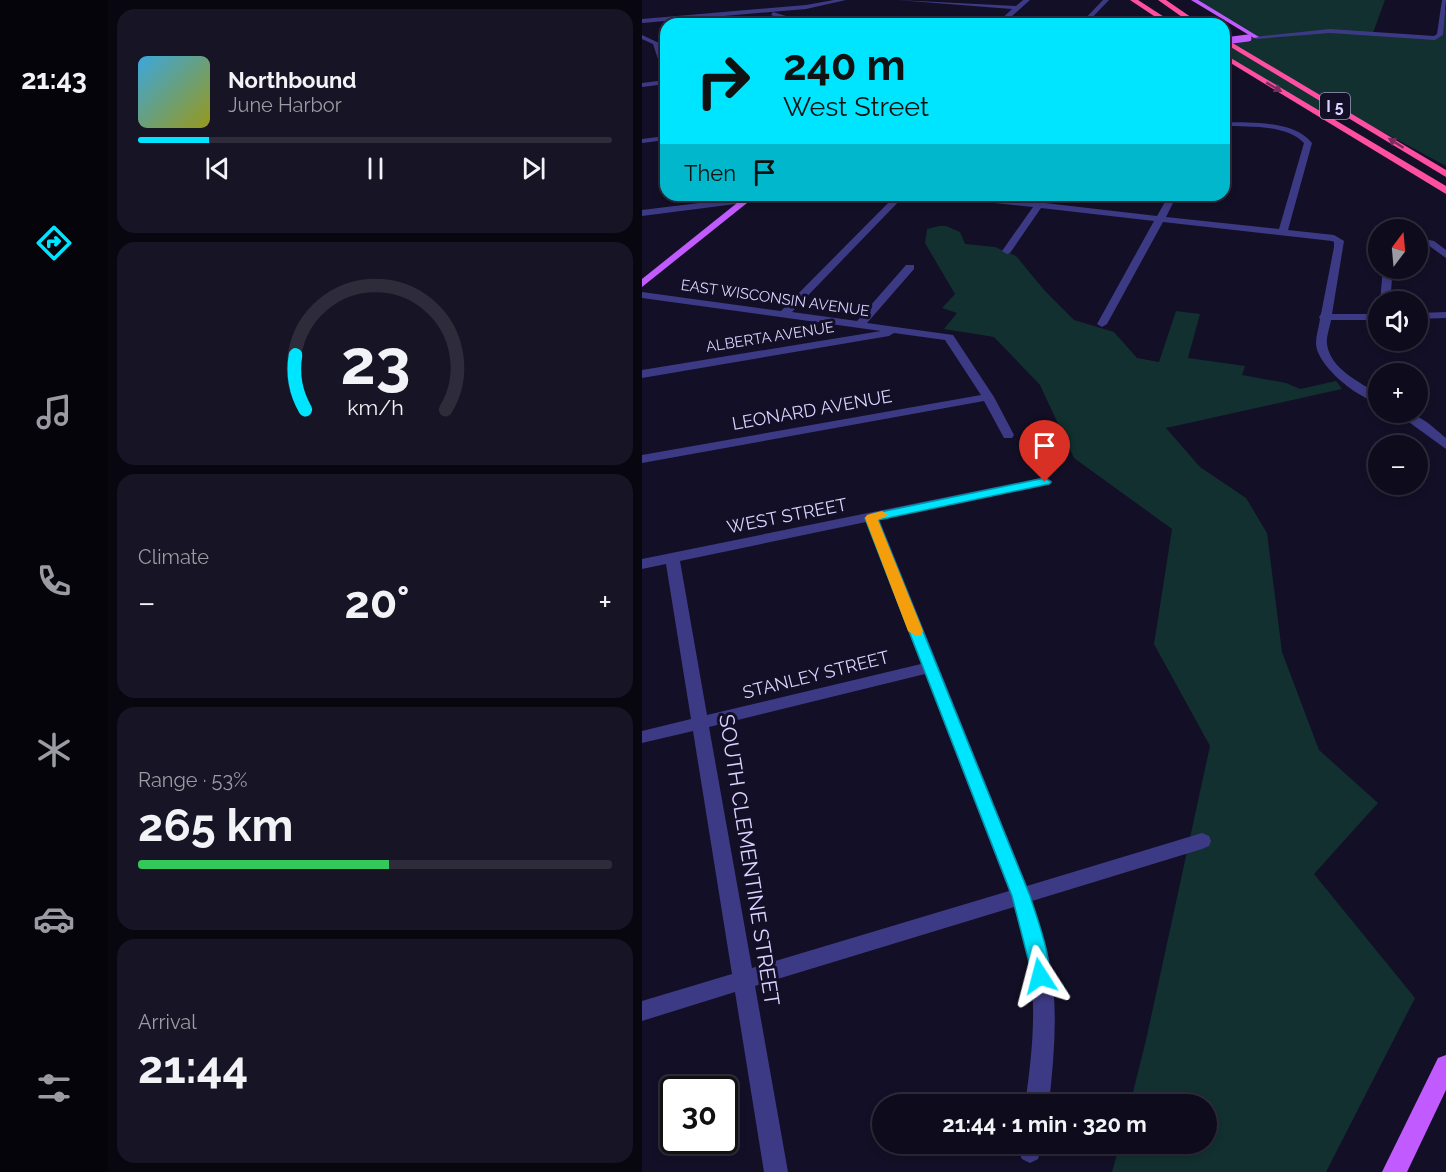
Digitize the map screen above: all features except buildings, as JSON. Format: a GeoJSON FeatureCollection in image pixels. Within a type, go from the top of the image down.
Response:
{"type":"FeatureCollection","features":[{"type":"Feature","properties":{"kind":"highway"},"geometry":{"type":"LineString","coordinates":[[1133,0],[1162,18]]}},
{"type":"Feature","properties":{"kind":"highway"},"geometry":{"type":"LineString","coordinates":[[1161,0],[1189,18]]}},
{"type":"Feature","properties":{"kind":"highway"},"geometry":{"type":"LineString","coordinates":[[1175,0],[1185,7],[1193,18]]}},
{"type":"Feature","properties":{"kind":"highway","name":"I 5"},"geometry":{"type":"LineString","coordinates":[[1230,44],[1446,174]]}},
{"type":"Feature","properties":{"kind":"highway","name":"I 5"},"geometry":{"type":"LineString","coordinates":[[1230,60],[1446,193]]}},
{"type":"Feature","properties":{"kind":"main road"},"geometry":{"type":"LineString","coordinates":[[1194,0],[1223,18]]}},
{"type":"Feature","properties":{"kind":"main road"},"geometry":{"type":"LineString","coordinates":[[1230,22],[1256,37]]}},
{"type":"Feature","properties":{"kind":"main road"},"geometry":{"type":"LineString","coordinates":[[1230,40],[1256,37]]}},
{"type":"Feature","properties":{"kind":"main road"},"geometry":{"type":"LineString","coordinates":[[642,284],[745,201]]}},
{"type":"Feature","properties":{"kind":"main road"},"geometry":{"type":"LineString","coordinates":[[1394,1172],[1446,1066]]}},
{"type":"Feature","properties":{"kind":"street"},"geometry":{"type":"LineString","coordinates":[[676,18],[806,7],[843,0]]}},
{"type":"Feature","properties":{"kind":"street"},"geometry":{"type":"LineString","coordinates":[[900,0],[1017,8]]}},
{"type":"Feature","properties":{"kind":"street"},"geometry":{"type":"LineString","coordinates":[[1006,18],[1027,0]]}},
{"type":"Feature","properties":{"kind":"street"},"geometry":{"type":"LineString","coordinates":[[1089,18],[1106,0]]}},
{"type":"Feature","properties":{"kind":"street"},"geometry":{"type":"LineString","coordinates":[[1256,37],[1339,31],[1435,38],[1440,35],[1444,0]]}},
{"type":"Feature","properties":{"kind":"street"},"geometry":{"type":"LineString","coordinates":[[769,10],[775,16],[785,18]]}},
{"type":"Feature","properties":{"kind":"street"},"geometry":{"type":"LineString","coordinates":[[642,21],[660,19]]}},
{"type":"Feature","properties":{"kind":"street"},"geometry":{"type":"LineString","coordinates":[[644,38],[656,43],[660,55]]}},
{"type":"Feature","properties":{"kind":"street"},"geometry":{"type":"LineString","coordinates":[[642,85],[660,83]]}},
{"type":"Feature","properties":{"kind":"street"},"geometry":{"type":"LineString","coordinates":[[1230,124],[1276,128],[1301,135],[1308,143],[1283,231]]}},
{"type":"Feature","properties":{"kind":"street"},"geometry":{"type":"LineString","coordinates":[[642,141],[660,139]]}},
{"type":"Feature","properties":{"kind":"street"},"geometry":{"type":"LineString","coordinates":[[642,213],[704,201]]}},
{"type":"Feature","properties":{"kind":"street"},"geometry":{"type":"LineString","coordinates":[[709,201],[717,224]]}},
{"type":"Feature","properties":{"kind":"street"},"geometry":{"type":"LineString","coordinates":[[783,315],[895,201]]}},
{"type":"Feature","properties":{"kind":"street"},"geometry":{"type":"LineString","coordinates":[[1002,201],[1323,235],[1339,241],[1321,344],[1327,359],[1339,374],[1368,393]]}},
{"type":"Feature","properties":{"kind":"street"},"geometry":{"type":"LineString","coordinates":[[1006,251],[1042,201]]}},
{"type":"Feature","properties":{"kind":"street"},"geometry":{"type":"LineString","coordinates":[[1102,324],[1170,201]]}},
{"type":"Feature","properties":{"kind":"street"},"geometry":{"type":"LineString","coordinates":[[1428,243],[1446,255]]}},
{"type":"Feature","properties":{"kind":"street"},"geometry":{"type":"LineString","coordinates":[[859,325],[910,267]]}},
{"type":"Feature","properties":{"kind":"street","name":"EAST WISCONSIN AVENUE"},"geometry":{"type":"LineString","coordinates":[[642,295],[949,337],[988,397],[1008,435]]}},
{"type":"Feature","properties":{"kind":"street"},"geometry":{"type":"LineString","coordinates":[[1428,316],[1446,315]]}},
{"type":"Feature","properties":{"kind":"street"},"geometry":{"type":"LineString","coordinates":[[1324,317],[1368,317]]}},
{"type":"Feature","properties":{"kind":"street","name":"ALBERTA AVENUE"},"geometry":{"type":"LineString","coordinates":[[642,374],[904,331]]}},
{"type":"Feature","properties":{"kind":"street","name":"LEONARD AVENUE"},"geometry":{"type":"LineString","coordinates":[[642,459],[988,397]]}},
{"type":"Feature","properties":{"kind":"street"},"geometry":{"type":"LineString","coordinates":[[1420,423],[1446,445],[1440,450],[1446,455]]}},
{"type":"Feature","properties":{"kind":"street","name":"WEST STREET"},"geometry":{"type":"LineString","coordinates":[[642,564],[1045,482]]}},
{"type":"Feature","properties":{"kind":"street"},"geometry":{"type":"LineString","coordinates":[[871,518],[1021,896],[1039,962],[1043,1032],[1038,1094]]}},
{"type":"Feature","properties":{"kind":"street","name":"SOUTH CLEMENTINE STREET"},"geometry":{"type":"LineString","coordinates":[[672,557],[702,723],[776,1172]]}},
{"type":"Feature","properties":{"kind":"street","name":"STANLEY STREET"},"geometry":{"type":"LineString","coordinates":[[642,737],[930,667]]}},
{"type":"Feature","properties":{"kind":"street"},"geometry":{"type":"LineString","coordinates":[[642,1011],[1202,841]]}},
{"type":"Feature","properties":{"kind":"green space"},"geometry":{"type":"Polygon","coordinates":[[[1195,0],[1385,0],[1373,33],[1438,37],[1444,10],[1446,10],[1446,166],[1340,109],[1318,116],[1230,61],[1230,40],[1251,38],[1253,34],[1230,21],[1230,18],[1226,18],[1195,0]]]}},
{"type":"Feature","properties":{"kind":"green space"},"geometry":{"type":"Polygon","coordinates":[[[946,226],[960,232],[965,244],[995,247],[1016,256],[1045,291],[1074,320],[1114,332],[1137,358],[1159,362],[1176,311],[1200,314],[1188,358],[1245,366],[1242,375],[1286,383],[1300,389],[1336,381],[1342,389],[1166,428],[1200,467],[1246,498],[1267,533],[1282,652],[1319,750],[1378,803],[1314,874],[1415,998],[1326,1172],[1112,1172],[1117,1154],[1217,1154],[1217,1094],[1132,1094],[1210,746],[1154,644],[1172,529],[1074,458],[1040,385],[994,337],[944,329],[957,313],[942,308],[955,294],[925,243],[927,229],[946,226]]]}},
{"type":"Feature","properties":{"kind":"slow traffic"},"geometry":{"type":"LineString","coordinates":[[882,515],[871,518],[916,631]]}},
{"type":"Feature","properties":{"kind":"route"},"geometry":{"type":"LineString","coordinates":[[1040,976],[1039,962],[1021,896],[871,518],[1045,482]]}}]}
